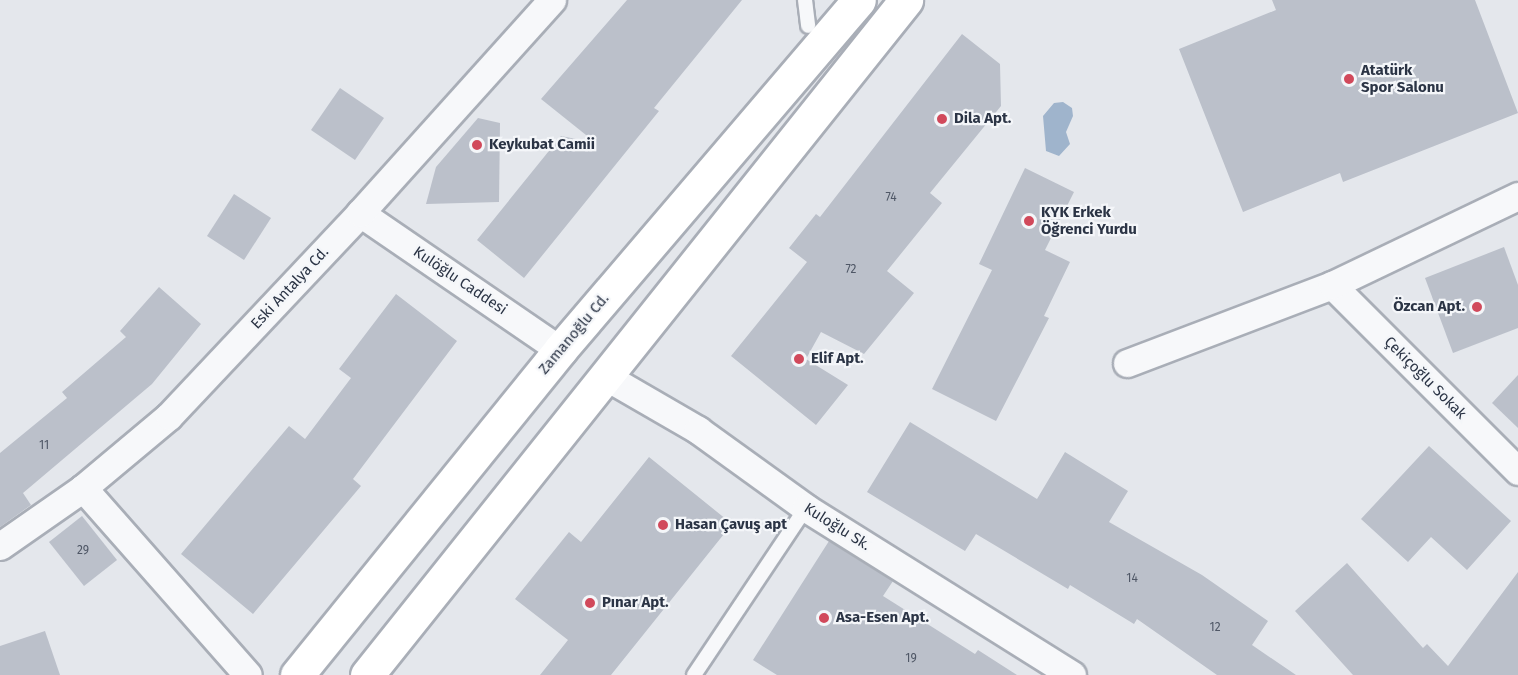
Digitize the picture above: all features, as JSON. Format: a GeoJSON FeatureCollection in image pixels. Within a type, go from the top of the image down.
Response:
{"type":"FeatureCollection","features":[{"type":"Feature","properties":{"kind":"highway"},"geometry":{"type":"LineString","coordinates":[[759,116],[806,13],[828,0]]}},
{"type":"Feature","properties":{"kind":"highway","name":"Zamanoğlu Cd."},"geometry":{"type":"LineString","coordinates":[[297,675],[560,350],[859,0]]}},
{"type":"Feature","properties":{"kind":"highway"},"geometry":{"type":"LineString","coordinates":[[367,675],[906,0]]}},
{"type":"Feature","properties":{"kind":"highway"},"geometry":{"type":"LineString","coordinates":[[827,98],[926,0]]}},
{"type":"Feature","properties":{"kind":"street","name":"Eski Antalya Cd."},"geometry":{"type":"LineString","coordinates":[[0,546],[83,488],[169,416],[360,213],[552,0]]}},
{"type":"Feature","properties":{"kind":"street"},"geometry":{"type":"LineString","coordinates":[[1127,363],[1332,285],[1518,196]]}},
{"type":"Feature","properties":{"kind":"street","name":"Kulöğlu Caddesi"},"geometry":{"type":"LineString","coordinates":[[360,213],[560,350]]}},
{"type":"Feature","properties":{"kind":"street","name":"Çekiçoğlu Sokak"},"geometry":{"type":"LineString","coordinates":[[1332,285],[1518,471]]}},
{"type":"Feature","properties":{"kind":"street","name":"Kuloğlu Sk."},"geometry":{"type":"LineString","coordinates":[[605,376],[698,430],[806,508],[1072,675]]}},
{"type":"Feature","properties":{"kind":"street"},"geometry":{"type":"LineString","coordinates":[[83,488],[248,675]]}},
{"type":"Feature","properties":{"kind":"lane"},"geometry":{"type":"LineString","coordinates":[[694,675],[806,508]]}},
{"type":"Feature","properties":{"kind":"water"},"geometry":{"type":"Polygon","coordinates":[[[1063,102],[1072,108],[1073,116],[1066,132],[1070,144],[1059,156],[1046,151],[1043,116],[1054,103],[1063,102]]]}},
{"type":"Feature","properties":{"kind":"building"},"geometry":{"type":"Polygon","coordinates":[[[627,0],[742,0],[654,108],[659,111],[524,278],[477,240],[561,136],[596,143],[541,99],[627,0]]]}},
{"type":"Feature","properties":{"kind":"building","name":"Atatürk Spor Salonu"},"geometry":{"type":"Polygon","coordinates":[[[1272,0],[1475,0],[1518,113],[1343,182],[1340,173],[1243,212],[1179,49],[1276,10],[1272,0]]]}},
{"type":"Feature","properties":{"kind":"building"},"geometry":{"type":"Polygon","coordinates":[[[962,34],[1000,64],[1001,106],[930,193],[942,203],[887,271],[914,293],[864,354],[821,332],[806,359],[848,385],[816,425],[731,356],[807,262],[789,248],[816,214],[820,217],[962,34]]]}},
{"type":"Feature","properties":{"kind":"building"},"geometry":{"type":"Polygon","coordinates":[[[340,88],[384,118],[355,160],[311,130],[340,88]]]}},
{"type":"Feature","properties":{"kind":"building","name":"Keykubat Camii"},"geometry":{"type":"Polygon","coordinates":[[[478,118],[500,123],[499,202],[426,204],[436,167],[478,118]]]}},
{"type":"Feature","properties":{"kind":"building"},"geometry":{"type":"Polygon","coordinates":[[[1025,168],[1074,192],[1045,250],[1070,262],[1044,316],[1049,318],[996,421],[932,389],[992,270],[979,264],[1025,168]]]}},
{"type":"Feature","properties":{"kind":"building"},"geometry":{"type":"Polygon","coordinates":[[[234,194],[271,218],[244,260],[207,236],[234,194]]]}},
{"type":"Feature","properties":{"kind":"building","name":"Özcan Apt."},"geometry":{"type":"Polygon","coordinates":[[[1504,247],[1518,285],[1518,328],[1453,353],[1425,278],[1504,247]]]}},
{"type":"Feature","properties":{"kind":"building"},"geometry":{"type":"Polygon","coordinates":[[[159,287],[201,324],[152,384],[23,493],[31,505],[0,527],[0,453],[67,398],[62,392],[126,337],[120,331],[159,287]]]}},
{"type":"Feature","properties":{"kind":"building"},"geometry":{"type":"Polygon","coordinates":[[[396,294],[457,341],[353,479],[361,486],[253,614],[181,554],[289,426],[305,439],[351,378],[339,369],[396,294]]]}},
{"type":"Feature","properties":{"kind":"building"},"geometry":{"type":"Polygon","coordinates":[[[1518,375],[1518,428],[1492,403],[1518,375]]]}},
{"type":"Feature","properties":{"kind":"building"},"geometry":{"type":"Polygon","coordinates":[[[910,422],[1037,499],[1065,452],[1128,491],[1109,522],[1202,575],[1268,621],[1252,645],[1296,675],[1217,675],[1137,619],[1134,624],[1070,585],[1068,589],[976,534],[965,551],[867,492],[910,422]]]}},
{"type":"Feature","properties":{"kind":"building"},"geometry":{"type":"Polygon","coordinates":[[[1429,446],[1511,521],[1467,570],[1431,537],[1408,562],[1361,519],[1429,446]]]}},
{"type":"Feature","properties":{"kind":"building"},"geometry":{"type":"Polygon","coordinates":[[[649,457],[732,524],[611,675],[540,675],[568,640],[515,599],[569,532],[581,542],[649,457]]]}},
{"type":"Feature","properties":{"kind":"building"},"geometry":{"type":"Polygon","coordinates":[[[82,516],[117,560],[84,586],[49,542],[82,516]]]}},
{"type":"Feature","properties":{"kind":"building"},"geometry":{"type":"Polygon","coordinates":[[[829,541],[893,581],[883,596],[975,654],[978,650],[1017,675],[777,675],[753,660],[829,541]]]}},
{"type":"Feature","properties":{"kind":"building"},"geometry":{"type":"Polygon","coordinates":[[[1347,563],[1423,648],[1427,644],[1448,666],[1518,572],[1518,675],[1353,675],[1295,611],[1347,563]]]}},
{"type":"Feature","properties":{"kind":"building"},"geometry":{"type":"Polygon","coordinates":[[[45,631],[60,675],[0,675],[0,646],[45,631]]]}},
{"type":"Feature","properties":{"kind":"place","name":"Atatürk Spor Salonu"},"geometry":{"type":"Point","coordinates":[1349,79]}},
{"type":"Feature","properties":{"kind":"place","name":"Dila Apt."},"geometry":{"type":"Point","coordinates":[942,119]}},
{"type":"Feature","properties":{"kind":"place","name":"Keykubat Camii"},"geometry":{"type":"Point","coordinates":[477,145]}},
{"type":"Feature","properties":{"kind":"place","name":"KYK Erkek Öğrenci Yurdu"},"geometry":{"type":"Point","coordinates":[1029,221]}},
{"type":"Feature","properties":{"kind":"place","name":"Özcan Apt."},"geometry":{"type":"Point","coordinates":[1477,307]}},
{"type":"Feature","properties":{"kind":"place","name":"Elif Apt."},"geometry":{"type":"Point","coordinates":[799,359]}},
{"type":"Feature","properties":{"kind":"place","name":"Hasan Çavuş apt"},"geometry":{"type":"Point","coordinates":[663,525]}},
{"type":"Feature","properties":{"kind":"place","name":"Pınar Apt."},"geometry":{"type":"Point","coordinates":[590,603]}},
{"type":"Feature","properties":{"kind":"place","name":"Asa-Esen Apt."},"geometry":{"type":"Point","coordinates":[824,618]}}]}
